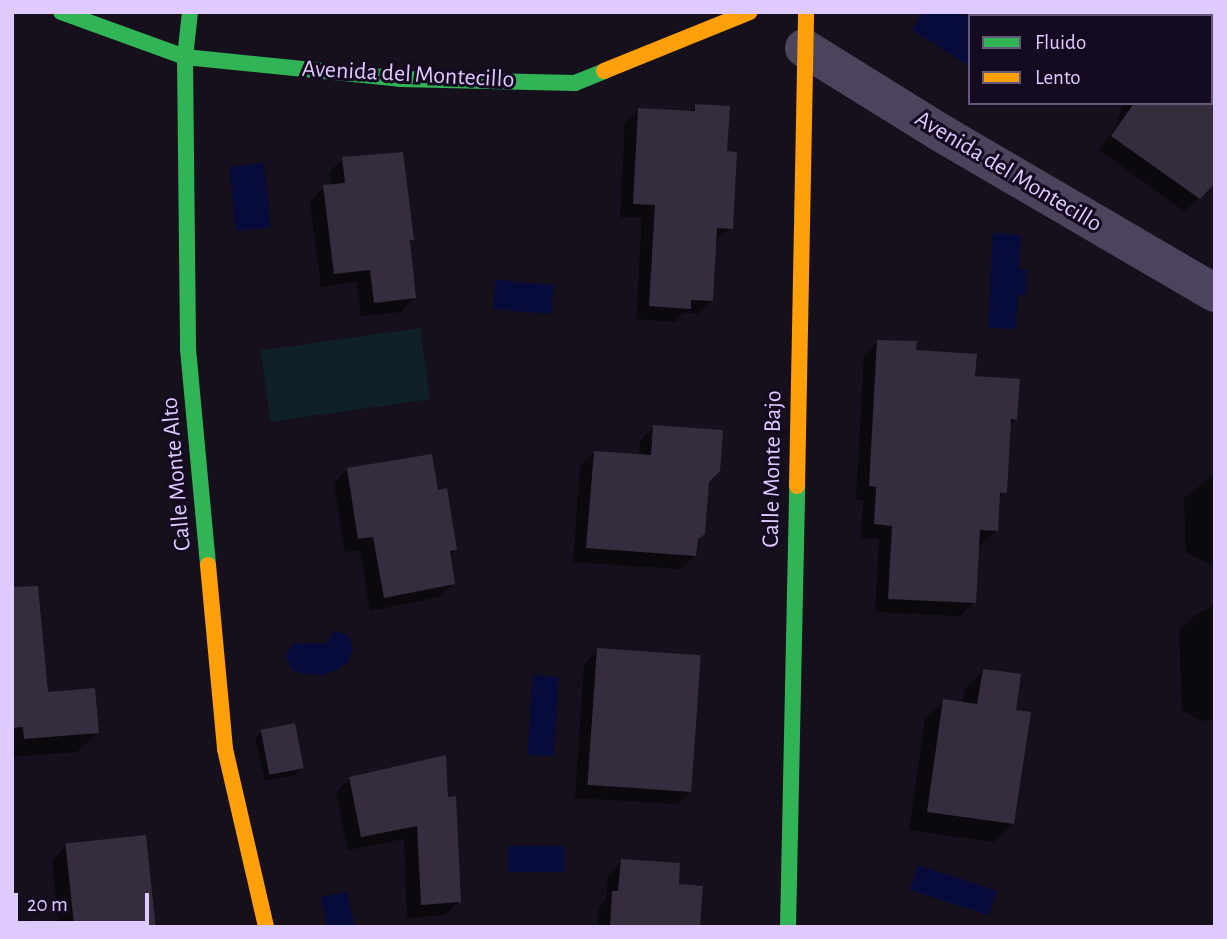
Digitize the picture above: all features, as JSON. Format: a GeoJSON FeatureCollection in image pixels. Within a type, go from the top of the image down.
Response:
{"type":"FeatureCollection","features":[{"type":"Feature","properties":{"kind":"street","name":"Avenida del Montecillo"},"geometry":{"type":"LineString","coordinates":[[61,12],[185,57],[400,79],[575,83],[750,12]]}},
{"type":"Feature","properties":{"kind":"street","name":"Calle Monte Alto"},"geometry":{"type":"LineString","coordinates":[[190,12],[185,57],[188,349],[225,749],[266,927]]}},
{"type":"Feature","properties":{"kind":"street","name":"Avenida del Montecillo"},"geometry":{"type":"LineString","coordinates":[[805,30],[941,133],[1215,293]]}},
{"type":"Feature","properties":{"kind":"street","name":"Calle Monte Bajo"},"geometry":{"type":"LineString","coordinates":[[788,927],[805,30]]}},
{"type":"Feature","properties":{"kind":"shaded area"},"geometry":{"type":"Polygon","coordinates":[[[923,12],[958,12],[968,18],[968,65],[912,30],[923,12]]]}},
{"type":"Feature","properties":{"kind":"shaded area"},"geometry":{"type":"Polygon","coordinates":[[[264,163],[271,228],[236,231],[229,167],[264,163]]]}},
{"type":"Feature","properties":{"kind":"shaded area"},"geometry":{"type":"Polygon","coordinates":[[[993,233],[1021,235],[1019,269],[1027,270],[1026,295],[1018,295],[1016,329],[988,328],[993,233]]]}},
{"type":"Feature","properties":{"kind":"shaded area"},"geometry":{"type":"Polygon","coordinates":[[[496,280],[554,285],[551,314],[493,309],[496,280]]]}},
{"type":"Feature","properties":{"kind":"shaded area"},"geometry":{"type":"Polygon","coordinates":[[[420,328],[430,399],[271,422],[261,350],[420,328]]]}},
{"type":"Feature","properties":{"kind":"shaded area"},"geometry":{"type":"Polygon","coordinates":[[[334,631],[346,634],[351,641],[353,649],[349,661],[337,670],[323,675],[292,670],[286,656],[292,644],[327,643],[334,631]]]}},
{"type":"Feature","properties":{"kind":"shaded area"},"geometry":{"type":"Polygon","coordinates":[[[533,675],[559,677],[553,757],[527,755],[533,675]]]}},
{"type":"Feature","properties":{"kind":"shaded area"},"geometry":{"type":"Polygon","coordinates":[[[508,846],[564,846],[564,872],[508,872],[508,846]]]}},
{"type":"Feature","properties":{"kind":"shaded area"},"geometry":{"type":"Polygon","coordinates":[[[918,865],[997,891],[989,915],[910,890],[918,865]]]}},
{"type":"Feature","properties":{"kind":"shaded area"},"geometry":{"type":"Polygon","coordinates":[[[347,892],[355,927],[327,927],[321,897],[347,892]]]}},
{"type":"Feature","properties":{"kind":"building"},"geometry":{"type":"Polygon","coordinates":[[[1215,103],[1215,183],[1200,199],[1111,136],[1133,105],[1215,103]]]}},
{"type":"Feature","properties":{"kind":"building"},"geometry":{"type":"Polygon","coordinates":[[[695,104],[730,106],[727,151],[737,152],[733,229],[717,228],[713,301],[691,300],[691,309],[649,306],[655,205],[633,204],[638,108],[695,111],[695,104]]]}},
{"type":"Feature","properties":{"kind":"building"},"geometry":{"type":"Polygon","coordinates":[[[403,152],[414,240],[410,240],[416,298],[374,303],[370,270],[334,274],[323,185],[345,183],[342,157],[403,152]]]}},
{"type":"Feature","properties":{"kind":"building"},"geometry":{"type":"Polygon","coordinates":[[[877,340],[917,341],[916,350],[977,354],[975,376],[1020,379],[1017,420],[1011,419],[1007,493],[1000,493],[998,531],[980,530],[976,603],[888,599],[892,526],[874,524],[876,487],[869,486],[877,340]]]}},
{"type":"Feature","properties":{"kind":"building"},"geometry":{"type":"Polygon","coordinates":[[[653,425],[723,430],[720,471],[709,482],[705,534],[698,539],[696,556],[586,548],[594,451],[651,455],[653,425]]]}},
{"type":"Feature","properties":{"kind":"building"},"geometry":{"type":"Polygon","coordinates":[[[432,454],[438,490],[447,488],[457,550],[450,551],[455,584],[384,598],[373,537],[358,539],[347,468],[432,454]]]}},
{"type":"Feature","properties":{"kind":"building"},"geometry":{"type":"Polygon","coordinates":[[[38,586],[48,692],[95,688],[99,733],[24,739],[23,727],[12,728],[12,587],[38,586]]]}},
{"type":"Feature","properties":{"kind":"building"},"geometry":{"type":"Polygon","coordinates":[[[597,648],[701,655],[691,792],[587,785],[597,648]]]}},
{"type":"Feature","properties":{"kind":"building"},"geometry":{"type":"Polygon","coordinates":[[[983,669],[1021,674],[1016,710],[1031,712],[1014,824],[927,812],[943,699],[977,704],[983,669]]]}},
{"type":"Feature","properties":{"kind":"building"},"geometry":{"type":"Polygon","coordinates":[[[295,723],[304,768],[269,775],[261,730],[295,723]]]}},
{"type":"Feature","properties":{"kind":"building"},"geometry":{"type":"Polygon","coordinates":[[[446,755],[448,797],[456,796],[461,902],[421,905],[417,826],[361,837],[349,777],[446,755]]]}},
{"type":"Feature","properties":{"kind":"building"},"geometry":{"type":"Polygon","coordinates":[[[146,835],[156,927],[74,927],[65,843],[146,835]]]}},
{"type":"Feature","properties":{"kind":"building"},"geometry":{"type":"Polygon","coordinates":[[[621,859],[680,863],[679,884],[703,886],[700,927],[610,927],[612,891],[618,891],[621,859]]]}},
{"type":"Feature","properties":{"kind":"traffic: fast"},"geometry":{"type":"LineString","coordinates":[[61,12],[185,57],[400,79],[575,83],[604,71]]}},
{"type":"Feature","properties":{"kind":"traffic: fast"},"geometry":{"type":"LineString","coordinates":[[190,12],[185,57],[188,349],[208,565]]}},
{"type":"Feature","properties":{"kind":"traffic: fast"},"geometry":{"type":"LineString","coordinates":[[788,927],[797,486]]}},
{"type":"Feature","properties":{"kind":"traffic: slow"},"geometry":{"type":"LineString","coordinates":[[604,71],[750,12]]}},
{"type":"Feature","properties":{"kind":"traffic: slow"},"geometry":{"type":"LineString","coordinates":[[797,486],[806,12]]}},
{"type":"Feature","properties":{"kind":"traffic: slow"},"geometry":{"type":"LineString","coordinates":[[208,565],[225,749],[266,927]]}}]}
